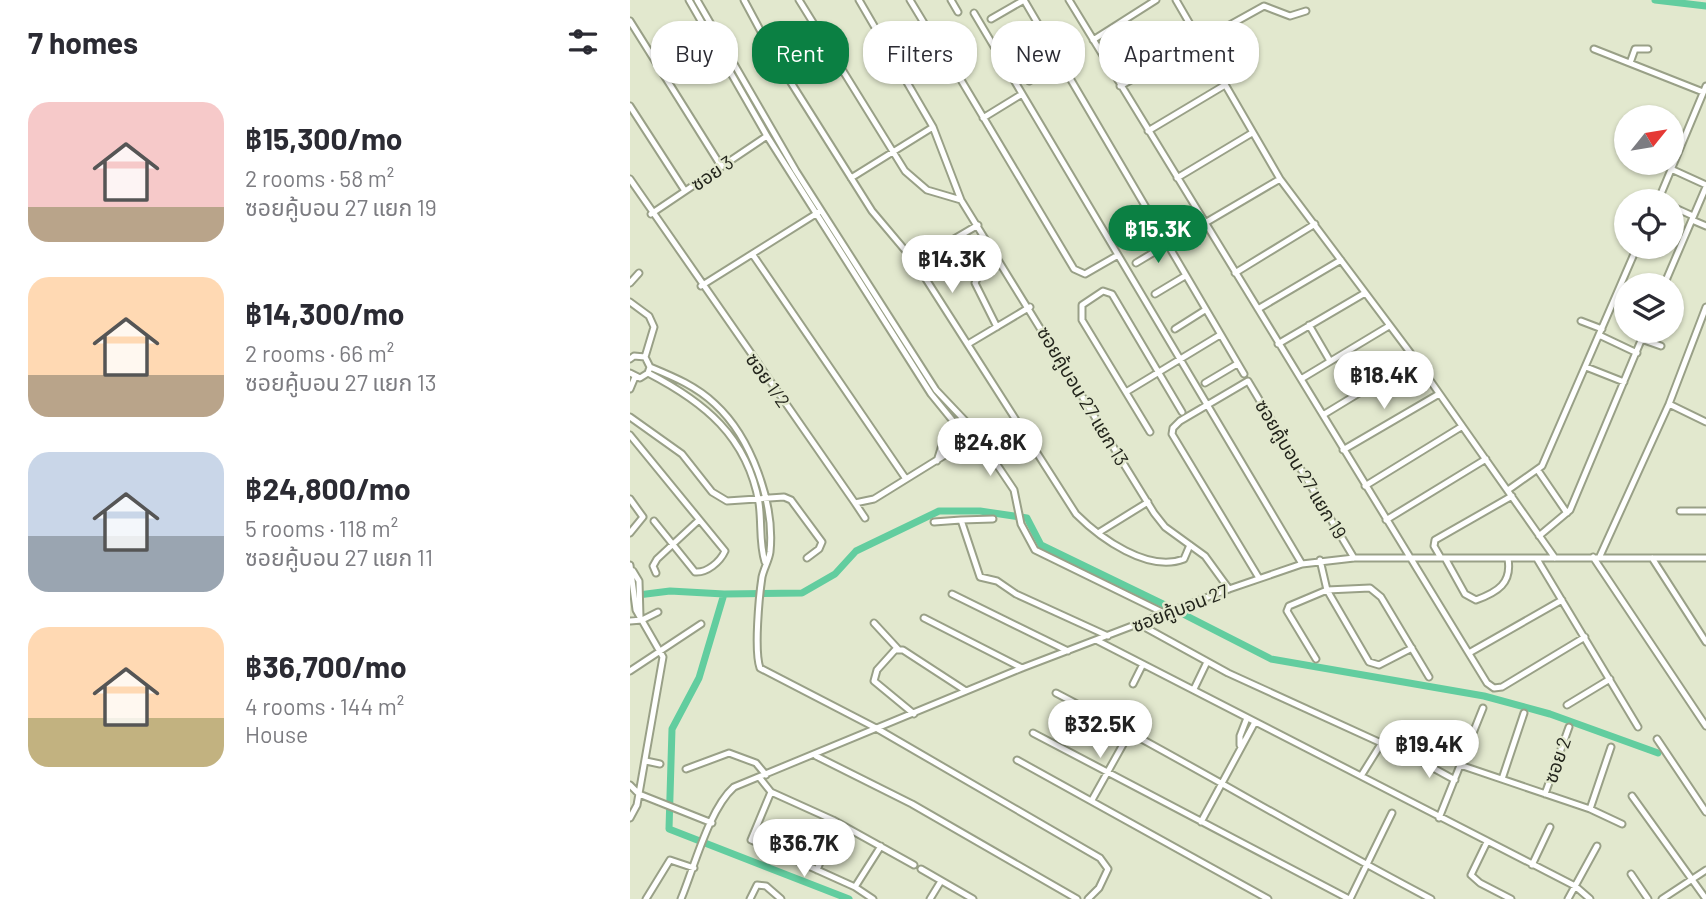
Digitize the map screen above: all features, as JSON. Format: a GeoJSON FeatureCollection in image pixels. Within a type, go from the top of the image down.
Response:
{"type":"FeatureCollection","features":[{"type":"Feature","properties":{"kind":"street"},"geometry":{"type":"LineString","coordinates":[[689,0],[767,136],[936,390],[969,426],[1014,490],[1021,524],[1028,540],[1042,555],[1166,614]]}},
{"type":"Feature","properties":{"kind":"street"},"geometry":{"type":"LineString","coordinates":[[697,0],[819,212],[937,403],[957,426],[978,440]]}},
{"type":"Feature","properties":{"kind":"street"},"geometry":{"type":"LineString","coordinates":[[744,0],[755,23],[851,178],[883,226],[915,262],[1066,500],[1098,533],[1134,553],[1163,563],[1184,559],[1190,545]]}},
{"type":"Feature","properties":{"kind":"street"},"geometry":{"type":"LineString","coordinates":[[799,0],[905,171],[927,190],[961,200]]}},
{"type":"Feature","properties":{"kind":"street","name":"ซอยคู้บอน 27 แยก 13"},"geometry":{"type":"LineString","coordinates":[[859,0],[933,127],[961,200],[1030,307],[1148,502],[1165,527],[1213,564],[1229,589]]}},
{"type":"Feature","properties":{"kind":"street"},"geometry":{"type":"LineString","coordinates":[[910,0],[923,21]]}},
{"type":"Feature","properties":{"kind":"street"},"geometry":{"type":"LineString","coordinates":[[951,0],[958,12]]}},
{"type":"Feature","properties":{"kind":"street"},"geometry":{"type":"LineString","coordinates":[[991,19],[1024,0],[1036,21]]}},
{"type":"Feature","properties":{"kind":"street"},"geometry":{"type":"LineString","coordinates":[[1069,0],[1487,683],[1494,688],[1502,687],[1584,637]]}},
{"type":"Feature","properties":{"kind":"street"},"geometry":{"type":"LineString","coordinates":[[1093,40],[1156,0]]}},
{"type":"Feature","properties":{"kind":"street"},"geometry":{"type":"LineString","coordinates":[[1176,0],[1188,21]]}},
{"type":"Feature","properties":{"kind":"street"},"geometry":{"type":"LineString","coordinates":[[1235,21],[1264,6],[1290,16],[1306,12]]}},
{"type":"Feature","properties":{"kind":"street"},"geometry":{"type":"LineString","coordinates":[[974,13],[1302,564]]}},
{"type":"Feature","properties":{"kind":"street"},"geometry":{"type":"LineString","coordinates":[[630,21],[722,166]]}},
{"type":"Feature","properties":{"kind":"street"},"geometry":{"type":"LineString","coordinates":[[1594,48],[1705,89],[1684,138]]}},
{"type":"Feature","properties":{"kind":"street"},"geometry":{"type":"LineString","coordinates":[[1630,63],[1635,49],[1648,48]]}},
{"type":"Feature","properties":{"kind":"street"},"geometry":{"type":"LineString","coordinates":[[963,84],[1074,269],[1085,274],[1118,255]]}},
{"type":"Feature","properties":{"kind":"street"},"geometry":{"type":"LineString","coordinates":[[1072,84],[1244,374]]}},
{"type":"Feature","properties":{"kind":"street"},"geometry":{"type":"LineString","coordinates":[[1148,131],[1225,85],[1280,179],[1415,359],[1555,558]]}},
{"type":"Feature","properties":{"kind":"street"},"geometry":{"type":"LineString","coordinates":[[983,118],[1022,94]]}},
{"type":"Feature","properties":{"kind":"street"},"geometry":{"type":"LineString","coordinates":[[630,106],[685,191]]}},
{"type":"Feature","properties":{"kind":"street"},"geometry":{"type":"LineString","coordinates":[[851,178],[933,127]]}},
{"type":"Feature","properties":{"kind":"street","name":"ซอย 3"},"geometry":{"type":"LineString","coordinates":[[652,214],[773,132]]}},
{"type":"Feature","properties":{"kind":"street"},"geometry":{"type":"LineString","coordinates":[[1177,178],[1252,133]]}},
{"type":"Feature","properties":{"kind":"street"},"geometry":{"type":"LineString","coordinates":[[1669,273],[1706,186],[1683,175]]}},
{"type":"Feature","properties":{"kind":"street","name":"ซอย 1/2"},"geometry":{"type":"LineString","coordinates":[[630,179],[701,286],[864,518]]}},
{"type":"Feature","properties":{"kind":"street"},"geometry":{"type":"LineString","coordinates":[[1205,223],[1280,179]]}},
{"type":"Feature","properties":{"kind":"street"},"geometry":{"type":"LineString","coordinates":[[701,286],[819,212]]}},
{"type":"Feature","properties":{"kind":"street"},"geometry":{"type":"LineString","coordinates":[[1684,213],[1706,226]]}},
{"type":"Feature","properties":{"kind":"street"},"geometry":{"type":"LineString","coordinates":[[1235,273],[1315,224]]}},
{"type":"Feature","properties":{"kind":"street"},"geometry":{"type":"LineString","coordinates":[[915,262],[978,225]]}},
{"type":"Feature","properties":{"kind":"street"},"geometry":{"type":"LineString","coordinates":[[1136,263],[1166,245]]}},
{"type":"Feature","properties":{"kind":"street"},"geometry":{"type":"LineString","coordinates":[[996,253],[983,266],[975,283],[997,327]]}},
{"type":"Feature","properties":{"kind":"street"},"geometry":{"type":"LineString","coordinates":[[752,254],[906,479]]}},
{"type":"Feature","properties":{"kind":"street"},"geometry":{"type":"LineString","coordinates":[[1508,559],[1510,573],[1507,581],[1476,600],[1465,594],[1434,547],[1434,540],[1539,472],[1632,259]]}},
{"type":"Feature","properties":{"kind":"street"},"geometry":{"type":"LineString","coordinates":[[1258,309],[1341,260]]}},
{"type":"Feature","properties":{"kind":"street"},"geometry":{"type":"LineString","coordinates":[[630,283],[639,273]]}},
{"type":"Feature","properties":{"kind":"street"},"geometry":{"type":"LineString","coordinates":[[1154,294],[1185,276]]}},
{"type":"Feature","properties":{"kind":"street"},"geometry":{"type":"LineString","coordinates":[[1150,432],[1082,320],[1082,305],[1089,299],[1103,291],[1112,294],[1182,412]]}},
{"type":"Feature","properties":{"kind":"street"},"geometry":{"type":"LineString","coordinates":[[1278,344],[1364,293]]}},
{"type":"Feature","properties":{"kind":"street"},"geometry":{"type":"LineString","coordinates":[[630,302],[649,316],[654,327],[645,357],[649,370],[706,408],[737,448],[759,501],[765,562],[761,595],[760,668],[876,728],[1106,862],[1106,876],[1087,899]]}},
{"type":"Feature","properties":{"kind":"street"},"geometry":{"type":"LineString","coordinates":[[968,344],[1030,307]]}},
{"type":"Feature","properties":{"kind":"street"},"geometry":{"type":"LineString","coordinates":[[1601,555],[1669,404],[1706,307]]}},
{"type":"Feature","properties":{"kind":"street"},"geometry":{"type":"LineString","coordinates":[[1175,329],[1205,310]]}},
{"type":"Feature","properties":{"kind":"street"},"geometry":{"type":"LineString","coordinates":[[1581,321],[1637,353]]}},
{"type":"Feature","properties":{"kind":"street"},"geometry":{"type":"LineString","coordinates":[[1309,325],[1330,361]]}},
{"type":"Feature","properties":{"kind":"street"},"geometry":{"type":"LineString","coordinates":[[1301,379],[1389,326]]}},
{"type":"Feature","properties":{"kind":"street"},"geometry":{"type":"LineString","coordinates":[[1126,392],[1220,335]]}},
{"type":"Feature","properties":{"kind":"street"},"geometry":{"type":"LineString","coordinates":[[1539,536],[1567,513],[1640,343]]}},
{"type":"Feature","properties":{"kind":"street"},"geometry":{"type":"LineString","coordinates":[[1652,343],[1661,346]]}},
{"type":"Feature","properties":{"kind":"street"},"geometry":{"type":"LineString","coordinates":[[630,359],[634,356],[645,357]]}},
{"type":"Feature","properties":{"kind":"street"},"geometry":{"type":"LineString","coordinates":[[1323,415],[1415,359]]}},
{"type":"Feature","properties":{"kind":"street"},"geometry":{"type":"LineString","coordinates":[[1206,383],[1237,363]]}},
{"type":"Feature","properties":{"kind":"street"},"geometry":{"type":"LineString","coordinates":[[1586,367],[1624,382]]}},
{"type":"Feature","properties":{"kind":"street"},"geometry":{"type":"LineString","coordinates":[[630,389],[632,375],[649,370],[683,380],[712,401],[745,444],[766,500],[770,554],[765,562]]}},
{"type":"Feature","properties":{"kind":"street","name":"ซอยคู้บอน 27 แยก 19"},"geometry":{"type":"LineString","coordinates":[[1208,405],[1248,381],[1354,558]]}},
{"type":"Feature","properties":{"kind":"street"},"geometry":{"type":"LineString","coordinates":[[1343,450],[1439,394]]}},
{"type":"Feature","properties":{"kind":"street"},"geometry":{"type":"LineString","coordinates":[[706,408],[712,401]]}},
{"type":"Feature","properties":{"kind":"street"},"geometry":{"type":"LineString","coordinates":[[1669,404],[1706,422]]}},
{"type":"Feature","properties":{"kind":"street"},"geometry":{"type":"LineString","coordinates":[[1208,405],[1175,425],[1172,434],[1259,578]]}},
{"type":"Feature","properties":{"kind":"street"},"geometry":{"type":"LineString","coordinates":[[630,417],[682,454],[719,497],[727,501],[759,501],[784,497],[797,505],[822,542],[819,549],[807,558]]}},
{"type":"Feature","properties":{"kind":"street"},"geometry":{"type":"LineString","coordinates":[[937,461],[943,442],[962,419]]}},
{"type":"Feature","properties":{"kind":"street"},"geometry":{"type":"LineString","coordinates":[[855,503],[874,499],[937,461],[969,426]]}},
{"type":"Feature","properties":{"kind":"street"},"geometry":{"type":"LineString","coordinates":[[1365,486],[1461,427]]}},
{"type":"Feature","properties":{"kind":"street"},"geometry":{"type":"LineString","coordinates":[[630,435],[725,551],[722,559],[704,571],[695,572],[654,521]]}},
{"type":"Feature","properties":{"kind":"street"},"geometry":{"type":"LineString","coordinates":[[737,448],[745,444]]}},
{"type":"Feature","properties":{"kind":"street"},"geometry":{"type":"LineString","coordinates":[[1386,520],[1486,459]]}},
{"type":"Feature","properties":{"kind":"street"},"geometry":{"type":"LineString","coordinates":[[1539,472],[1567,513]]}},
{"type":"Feature","properties":{"kind":"street"},"geometry":{"type":"LineString","coordinates":[[630,499],[643,517],[630,533]]}},
{"type":"Feature","properties":{"kind":"street"},"geometry":{"type":"LineString","coordinates":[[1098,533],[1148,502]]}},
{"type":"Feature","properties":{"kind":"street"},"geometry":{"type":"LineString","coordinates":[[1679,511],[1706,511]]}},
{"type":"Feature","properties":{"kind":"street"},"geometry":{"type":"LineString","coordinates":[[933,522],[993,519]]}},
{"type":"Feature","properties":{"kind":"street"},"geometry":{"type":"LineString","coordinates":[[656,573],[653,566],[657,559],[699,520]]}},
{"type":"Feature","properties":{"kind":"street"},"geometry":{"type":"LineString","coordinates":[[961,520],[980,577],[997,581],[1016,594],[1108,636]]}},
{"type":"Feature","properties":{"kind":"street","name":"ซอยคู้บอน 27"},"geometry":{"type":"LineString","coordinates":[[681,899],[712,822],[729,792],[966,691],[1259,578],[1320,560],[1354,558],[1537,559],[1601,555],[1706,558]]}},
{"type":"Feature","properties":{"kind":"street"},"geometry":{"type":"LineString","coordinates":[[1593,557],[1706,726]]}},
{"type":"Feature","properties":{"kind":"street"},"geometry":{"type":"LineString","coordinates":[[1652,558],[1706,642]]}},
{"type":"Feature","properties":{"kind":"street"},"geometry":{"type":"LineString","coordinates":[[1537,559],[1638,727]]}},
{"type":"Feature","properties":{"kind":"street"},"geometry":{"type":"LineString","coordinates":[[1320,560],[1327,590],[1364,656],[1373,665],[1412,648]]}},
{"type":"Feature","properties":{"kind":"street"},"geometry":{"type":"LineString","coordinates":[[630,818],[639,794],[646,761],[663,657],[641,619],[632,568]]}},
{"type":"Feature","properties":{"kind":"street"},"geometry":{"type":"LineString","coordinates":[[1316,659],[1287,611],[1293,602],[1327,590],[1376,590],[1429,677]]}},
{"type":"Feature","properties":{"kind":"street"},"geometry":{"type":"LineString","coordinates":[[952,594],[1068,651]]}},
{"type":"Feature","properties":{"kind":"street"},"geometry":{"type":"LineString","coordinates":[[1469,653],[1562,600]]}},
{"type":"Feature","properties":{"kind":"street"},"geometry":{"type":"LineString","coordinates":[[630,621],[659,612]]}},
{"type":"Feature","properties":{"kind":"street"},"geometry":{"type":"LineString","coordinates":[[924,618],[1023,668]]}},
{"type":"Feature","properties":{"kind":"street"},"geometry":{"type":"LineString","coordinates":[[874,623],[898,649],[966,691]]}},
{"type":"Feature","properties":{"kind":"street"},"geometry":{"type":"LineString","coordinates":[[630,671],[701,624]]}},
{"type":"Feature","properties":{"kind":"street"},"geometry":{"type":"LineString","coordinates":[[1139,624],[1207,662],[1403,753]]}},
{"type":"Feature","properties":{"kind":"street"},"geometry":{"type":"LineString","coordinates":[[1096,640],[1574,886],[1590,899]]}},
{"type":"Feature","properties":{"kind":"street"},"geometry":{"type":"LineString","coordinates":[[898,649],[877,670],[874,681],[914,714]]}},
{"type":"Feature","properties":{"kind":"street"},"geometry":{"type":"LineString","coordinates":[[1194,689],[1207,662]]}},
{"type":"Feature","properties":{"kind":"street"},"geometry":{"type":"LineString","coordinates":[[1133,684],[1143,664]]}},
{"type":"Feature","properties":{"kind":"street"},"geometry":{"type":"LineString","coordinates":[[1567,705],[1610,679]]}},
{"type":"Feature","properties":{"kind":"street"},"geometry":{"type":"LineString","coordinates":[[1056,693],[1431,899]]}},
{"type":"Feature","properties":{"kind":"street"},"geometry":{"type":"LineString","coordinates":[[1439,818],[1483,708]]}},
{"type":"Feature","properties":{"kind":"street"},"geometry":{"type":"LineString","coordinates":[[1502,779],[1524,713]]}},
{"type":"Feature","properties":{"kind":"street"},"geometry":{"type":"LineString","coordinates":[[1240,746],[1240,736],[1247,718]]}},
{"type":"Feature","properties":{"kind":"street"},"geometry":{"type":"LineString","coordinates":[[1201,822],[1255,722]]}},
{"type":"Feature","properties":{"kind":"street","name":"ซอย 2"},"geometry":{"type":"LineString","coordinates":[[1545,794],[1569,727]]}},
{"type":"Feature","properties":{"kind":"street"},"geometry":{"type":"LineString","coordinates":[[1092,800],[1130,732]]}},
{"type":"Feature","properties":{"kind":"street"},"geometry":{"type":"LineString","coordinates":[[1033,733],[1350,899],[1392,813]]}},
{"type":"Feature","properties":{"kind":"street"},"geometry":{"type":"LineString","coordinates":[[1657,739],[1706,812]]}},
{"type":"Feature","properties":{"kind":"street"},"geometry":{"type":"LineString","coordinates":[[1361,776],[1381,744]]}},
{"type":"Feature","properties":{"kind":"street"},"geometry":{"type":"LineString","coordinates":[[1590,809],[1611,747]]}},
{"type":"Feature","properties":{"kind":"street"},"geometry":{"type":"LineString","coordinates":[[686,769],[729,753],[756,763],[771,792],[836,822],[973,899]]}},
{"type":"Feature","properties":{"kind":"street"},"geometry":{"type":"LineString","coordinates":[[816,756],[912,804],[1077,899]]}},
{"type":"Feature","properties":{"kind":"street"},"geometry":{"type":"LineString","coordinates":[[1415,758],[1455,780]]}},
{"type":"Feature","properties":{"kind":"street"},"geometry":{"type":"LineString","coordinates":[[1017,760],[1268,899]]}},
{"type":"Feature","properties":{"kind":"street"},"geometry":{"type":"LineString","coordinates":[[646,761],[660,764]]}},
{"type":"Feature","properties":{"kind":"street"},"geometry":{"type":"LineString","coordinates":[[1461,765],[1590,809],[1622,824]]}},
{"type":"Feature","properties":{"kind":"street"},"geometry":{"type":"LineString","coordinates":[[630,785],[639,794],[712,822]]}},
{"type":"Feature","properties":{"kind":"street"},"geometry":{"type":"LineString","coordinates":[[771,792],[751,840],[855,887],[873,899]]}},
{"type":"Feature","properties":{"kind":"street"},"geometry":{"type":"LineString","coordinates":[[1632,796],[1706,899]]}},
{"type":"Feature","properties":{"kind":"street"},"geometry":{"type":"LineString","coordinates":[[817,870],[836,822]]}},
{"type":"Feature","properties":{"kind":"street"},"geometry":{"type":"LineString","coordinates":[[1532,865],[1550,827]]}},
{"type":"Feature","properties":{"kind":"street"},"geometry":{"type":"LineString","coordinates":[[1487,842],[1471,875],[1480,883],[1511,899]]}},
{"type":"Feature","properties":{"kind":"street"},"geometry":{"type":"LineString","coordinates":[[855,887],[881,846]]}},
{"type":"Feature","properties":{"kind":"street"},"geometry":{"type":"LineString","coordinates":[[1568,899],[1597,846]]}},
{"type":"Feature","properties":{"kind":"street"},"geometry":{"type":"LineString","coordinates":[[646,899],[670,860],[694,868]]}},
{"type":"Feature","properties":{"kind":"street"},"geometry":{"type":"LineString","coordinates":[[1662,899],[1706,870]]}},
{"type":"Feature","properties":{"kind":"street"},"geometry":{"type":"LineString","coordinates":[[1631,874],[1648,899]]}},
{"type":"Feature","properties":{"kind":"street"},"geometry":{"type":"LineString","coordinates":[[930,899],[941,881]]}},
{"type":"Feature","properties":{"kind":"street"},"geometry":{"type":"LineString","coordinates":[[750,899],[757,886],[766,886],[781,899]]}},
{"type":"Feature","properties":{"kind":"waterway"},"geometry":{"type":"LineString","coordinates":[[1655,0],[1706,6]]}},
{"type":"Feature","properties":{"kind":"waterway"},"geometry":{"type":"LineString","coordinates":[[724,594],[802,593],[835,574],[856,551],[939,511],[980,511],[1027,518],[1041,545],[1169,607]]}},
{"type":"Feature","properties":{"kind":"waterway"},"geometry":{"type":"LineString","coordinates":[[630,596],[670,591],[724,594],[699,678],[672,729],[669,829],[849,899]]}},
{"type":"Feature","properties":{"kind":"waterway"},"geometry":{"type":"LineString","coordinates":[[1181,613],[1271,659],[1484,696],[1550,714],[1658,753]]}}]}
